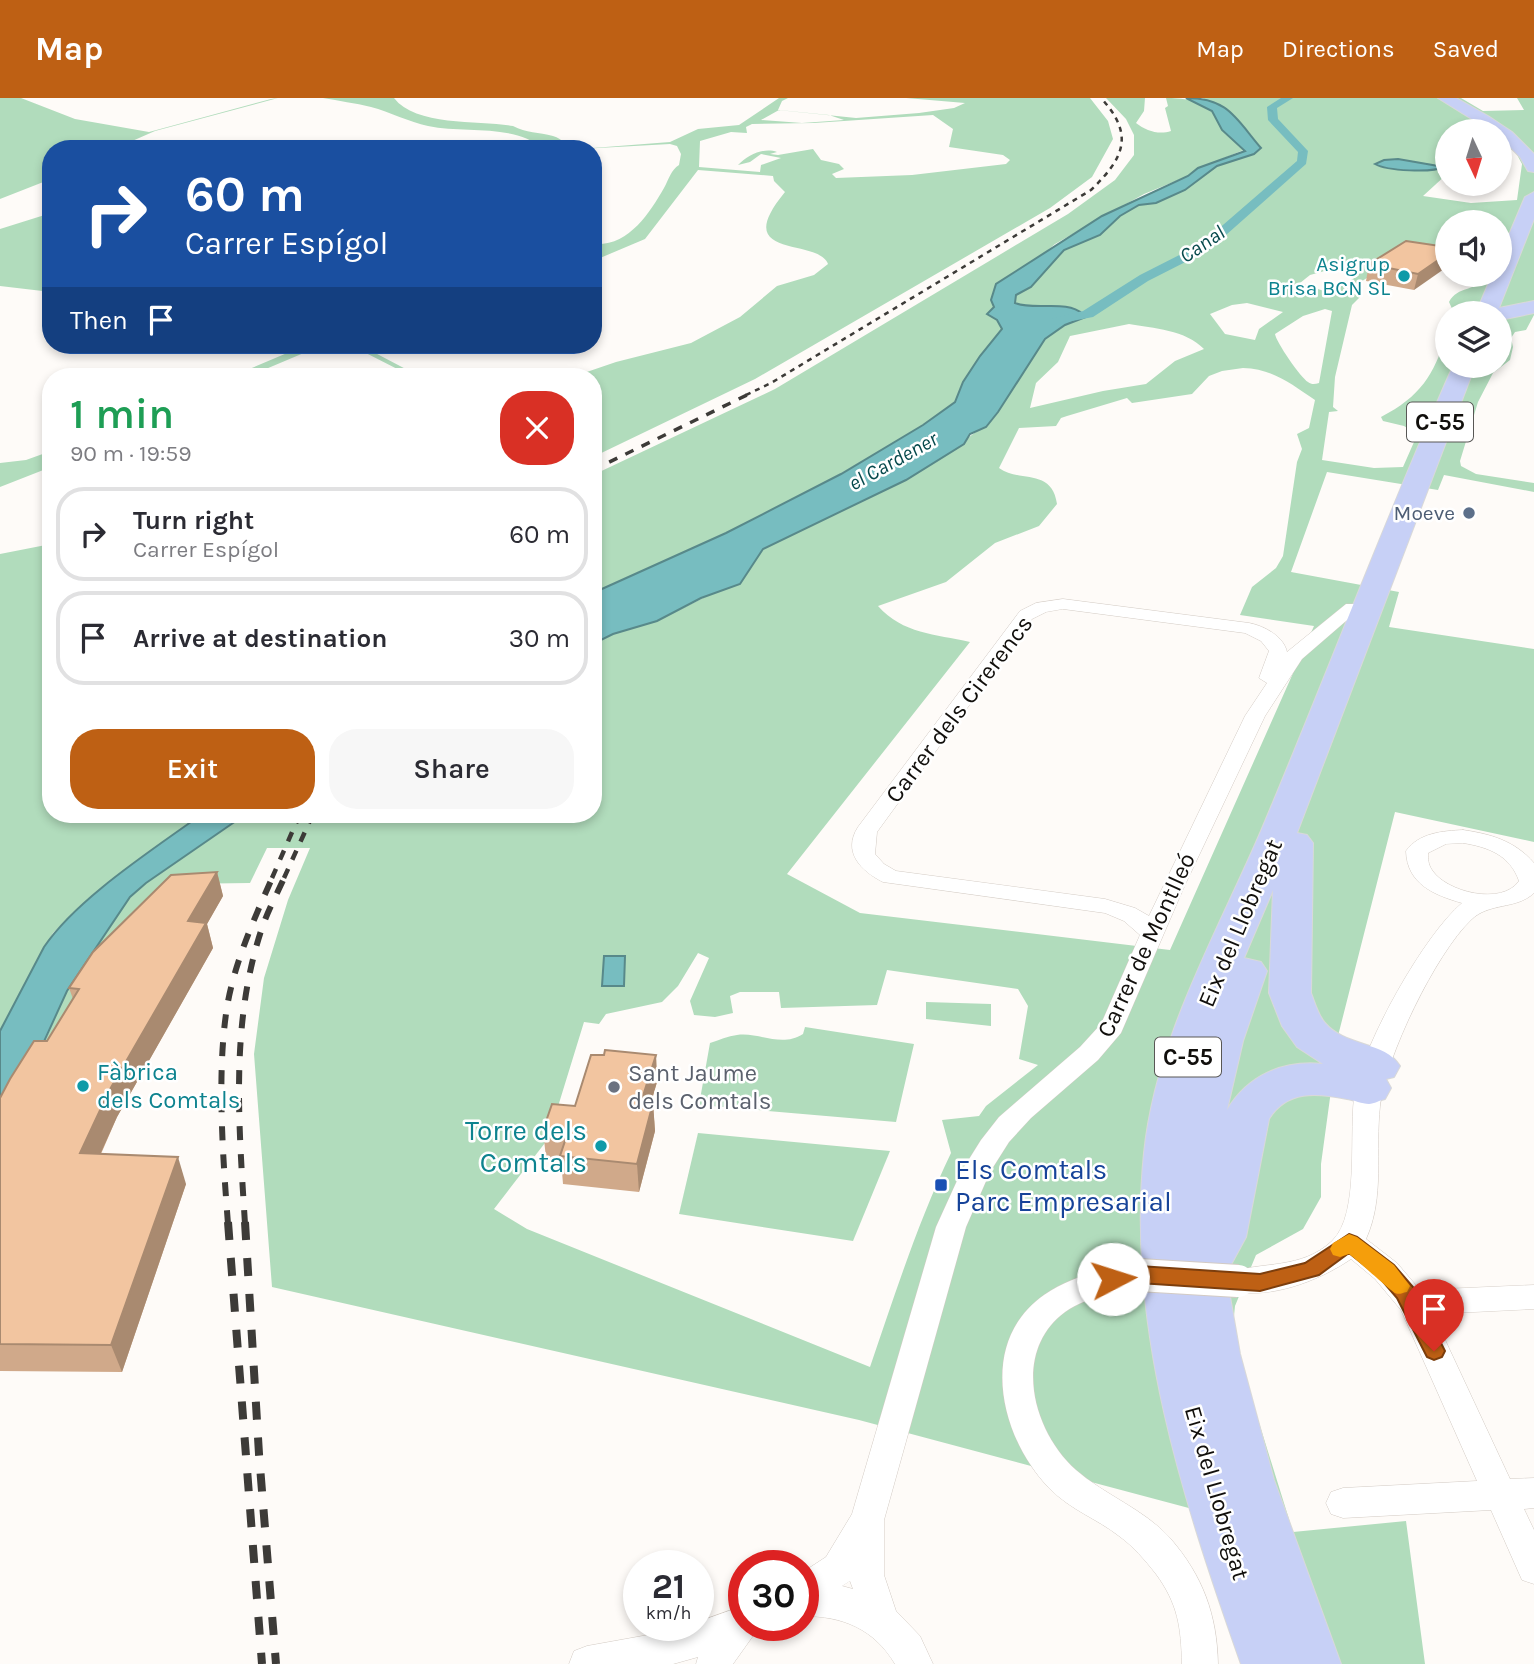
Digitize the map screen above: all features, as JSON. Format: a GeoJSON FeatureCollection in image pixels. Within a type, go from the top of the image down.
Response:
{"type":"FeatureCollection","features":[{"type":"Feature","properties":{"kind":"highway"},"geometry":{"type":"LineString","coordinates":[[1445,98],[1508,136],[1523,150],[1534,167]]}},
{"type":"Feature","properties":{"kind":"highway"},"geometry":{"type":"LineString","coordinates":[[1451,98],[1516,136],[1534,155]]}},
{"type":"Feature","properties":{"kind":"highway"},"geometry":{"type":"LineString","coordinates":[[1491,301],[1534,197]]}},
{"type":"Feature","properties":{"kind":"highway"},"geometry":{"type":"LineString","coordinates":[[1503,301],[1534,221]]}},
{"type":"Feature","properties":{"kind":"highway"},"geometry":{"type":"LineString","coordinates":[[1512,311],[1534,307]]}},
{"type":"Feature","properties":{"kind":"highway","name":"Eix del Llobregat"},"geometry":{"type":"LineString","coordinates":[[1272,1664],[1228,1546],[1198,1435],[1174,1319],[1165,1217],[1167,1152],[1179,1086],[1198,1021],[1278,835],[1417,477],[1459,378]]}},
{"type":"Feature","properties":{"kind":"highway","name":"Eix del Llobregat"},"geometry":{"type":"LineString","coordinates":[[1310,1664],[1265,1545],[1233,1434],[1206,1320],[1220,1277],[1198,1220],[1198,1159],[1208,1096],[1224,1029],[1471,378]]}},
{"type":"Feature","properties":{"kind":"highway"},"geometry":{"type":"LineString","coordinates":[[1294,843],[1290,993],[1297,1016],[1307,1034],[1315,1060],[1334,1079],[1374,1077]]}},
{"type":"Feature","properties":{"kind":"highway"},"geometry":{"type":"LineString","coordinates":[[1220,1277],[1221,1237],[1246,1117],[1253,1103],[1271,1087],[1315,1060]]}},
{"type":"Feature","properties":{"kind":"street","name":"Carrer dels Cirerencs"},"geometry":{"type":"LineString","coordinates":[[1153,936],[1146,925],[1133,915],[1105,906],[891,877],[871,867],[866,861],[862,842],[866,832],[1027,615],[1042,607],[1074,606],[1238,626],[1259,632],[1279,650],[1269,677],[1265,701]]}},
{"type":"Feature","properties":{"kind":"street","name":"Carrer de Montlleó"},"geometry":{"type":"LineString","coordinates":[[819,1581],[838,1569],[867,1520],[951,1227],[985,1155],[1009,1124],[1097,1047],[1112,1027],[1173,887],[1255,716],[1295,655],[1352,608]]}},
{"type":"Feature","properties":{"kind":"street"},"geometry":{"type":"LineString","coordinates":[[1200,1664],[1194,1610],[1182,1581],[1159,1552],[1132,1525],[1071,1487],[1032,1442],[1018,1396],[1016,1377],[1026,1335],[1038,1317],[1058,1301],[1082,1289],[1113,1279],[1139,1275],[1220,1277],[1260,1282],[1311,1269],[1349,1242],[1361,1211],[1374,1077],[1394,1025],[1436,951],[1460,918],[1471,907],[1502,899],[1524,891],[1530,881],[1527,863],[1496,844],[1480,839],[1460,836],[1431,839],[1417,851],[1415,860],[1425,877],[1449,892],[1466,898],[1502,899],[1534,900]]}},
{"type":"Feature","properties":{"kind":"street","name":"Carrer dels Cirerencs"},"geometry":{"type":"LineString","coordinates":[[1105,906],[1137,904],[1158,898],[1173,887]]}},
{"type":"Feature","properties":{"kind":"street"},"geometry":{"type":"LineString","coordinates":[[1449,892],[1458,905],[1460,918]]}},
{"type":"Feature","properties":{"kind":"street"},"geometry":{"type":"LineString","coordinates":[[1349,1242],[1386,1271],[1413,1303],[1534,1568]]}},
{"type":"Feature","properties":{"kind":"street"},"geometry":{"type":"LineString","coordinates":[[1413,1303],[1534,1297]]}},
{"type":"Feature","properties":{"kind":"street"},"geometry":{"type":"LineString","coordinates":[[1343,1503],[1534,1493]]}},
{"type":"Feature","properties":{"kind":"street","name":"Carrer de Montlleó"},"geometry":{"type":"LineString","coordinates":[[867,1520],[866,1575],[882,1622]]}},
{"type":"Feature","properties":{"kind":"street"},"geometry":{"type":"LineString","coordinates":[[819,1598],[846,1602],[882,1622],[900,1639],[915,1664]]}},
{"type":"Feature","properties":{"kind":"street"},"geometry":{"type":"LineString","coordinates":[[601,1663],[690,1643],[728,1629]]}},
{"type":"Feature","properties":{"kind":"street"},"geometry":{"type":"LineString","coordinates":[[714,1664],[728,1640]]}},
{"type":"Feature","properties":{"kind":"green space"},"geometry":{"type":"Polygon","coordinates":[[[0,98],[21,98],[75,119],[149,132],[278,98],[155,131],[134,140],[42,140],[42,183],[0,199],[0,98]]]}},
{"type":"Feature","properties":{"kind":"green space"},"geometry":{"type":"Polygon","coordinates":[[[323,98],[394,98],[417,114],[450,121],[513,126],[561,140],[529,140],[504,132],[428,126],[371,107],[323,98]]]}},
{"type":"Feature","properties":{"kind":"green space"},"geometry":{"type":"Polygon","coordinates":[[[779,98],[788,98],[782,101],[779,110],[761,120],[802,123],[844,120],[830,115],[856,118],[919,113],[954,108],[965,103],[906,98],[1090,98],[1108,121],[1113,139],[1092,177],[1050,208],[755,379],[602,453],[602,368],[598,368],[691,343],[740,317],[777,286],[814,275],[828,264],[821,256],[781,244],[771,238],[766,229],[770,214],[785,192],[774,181],[773,176],[698,170],[645,239],[602,257],[602,244],[627,234],[644,218],[679,165],[681,154],[677,146],[670,144],[602,147],[670,142],[698,129],[739,125],[779,98]],[[933,115],[752,124],[746,127],[747,133],[731,132],[700,141],[699,167],[760,172],[761,165],[781,158],[761,154],[750,162],[738,165],[762,151],[777,152],[770,154],[778,155],[813,149],[821,160],[839,164],[844,169],[832,174],[836,178],[912,175],[1006,164],[1010,160],[1003,155],[949,147],[953,129],[933,115]]]}},
{"type":"Feature","properties":{"kind":"green space"},"geometry":{"type":"Polygon","coordinates":[[[1106,98],[1145,98],[1144,111],[1136,123],[1148,130],[1162,133],[1171,131],[1165,108],[1168,106],[1166,98],[1198,102],[1209,108],[1230,137],[1246,149],[1144,194],[1055,244],[995,295],[991,300],[1002,329],[969,373],[955,402],[935,418],[842,473],[772,510],[602,589],[602,471],[775,389],[1068,214],[1115,180],[1134,155],[1134,135],[1126,119],[1106,98]]]}},
{"type":"Feature","properties":{"kind":"green space"},"geometry":{"type":"Polygon","coordinates":[[[1202,98],[1461,98],[1483,111],[1524,110],[1517,98],[1534,98],[1534,315],[1526,330],[1515,332],[1512,336],[1512,301],[1450,301],[1457,293],[1470,287],[1512,287],[1512,210],[1435,210],[1435,257],[1400,257],[1348,290],[1360,297],[1352,305],[1335,377],[1333,407],[1338,411],[1329,412],[1322,460],[1374,468],[1403,467],[1415,433],[1404,426],[1383,421],[1381,417],[1416,393],[1435,364],[1435,378],[1490,378],[1478,402],[1460,461],[1461,466],[1476,474],[1534,483],[1534,492],[1444,475],[1438,490],[1327,472],[1291,572],[1399,592],[1389,627],[1534,649],[1534,842],[1395,812],[1339,1032],[1321,1164],[1321,1197],[1303,1229],[1256,1255],[1235,1306],[1232,1336],[1293,1532],[1406,1521],[1425,1664],[1248,1664],[1200,1511],[859,1420],[272,1287],[254,1054],[264,978],[288,900],[310,848],[267,848],[250,883],[177,884],[17,1105],[67,991],[130,897],[233,823],[602,823],[602,640],[657,621],[745,577],[763,549],[964,444],[998,412],[1045,339],[1061,327],[1093,314],[1060,307],[1023,306],[1015,303],[1016,295],[1031,287],[1064,250],[1100,235],[1120,216],[1139,205],[1156,203],[1217,166],[1254,154],[1261,148],[1236,118],[1202,98]],[[1332,269],[1310,275],[1300,283],[1330,293],[1359,275],[1332,269]],[[1247,303],[1232,305],[1210,314],[1225,334],[1255,340],[1259,329],[1283,312],[1247,303]],[[1325,309],[1303,316],[1275,334],[1284,352],[1311,384],[1319,383],[1332,311],[1325,309]],[[1129,324],[1070,336],[1058,362],[1036,383],[1030,408],[1146,384],[1175,361],[1204,349],[1179,334],[1129,324]],[[1243,368],[1209,376],[1192,394],[1132,403],[1127,398],[1061,418],[1056,426],[1019,428],[999,468],[1049,485],[1057,504],[1039,526],[995,543],[946,582],[878,606],[909,628],[970,642],[787,874],[860,913],[1170,950],[1314,626],[1240,615],[1252,587],[1276,568],[1283,556],[1297,462],[1302,449],[1297,434],[1309,428],[1315,400],[1281,378],[1264,371],[1243,368]],[[698,953],[678,986],[662,1002],[606,1014],[599,1024],[584,1022],[548,1139],[494,1209],[527,1229],[870,1367],[917,1232],[951,1153],[942,1120],[979,1116],[986,1106],[1038,1065],[1019,1059],[1028,1006],[1018,989],[887,970],[877,1005],[781,1008],[779,992],[740,992],[730,996],[733,1013],[715,1017],[694,1015],[690,1001],[709,958],[698,953]]]}},
{"type":"Feature","properties":{"kind":"green space"},"geometry":{"type":"Polygon","coordinates":[[[42,216],[42,291],[0,286],[0,229],[42,216]]]}},
{"type":"Feature","properties":{"kind":"green space"},"geometry":{"type":"Polygon","coordinates":[[[285,354],[301,354],[268,368],[252,368],[285,354]]]}},
{"type":"Feature","properties":{"kind":"green space"},"geometry":{"type":"Polygon","coordinates":[[[368,354],[377,354],[404,368],[395,368],[368,354]]]}},
{"type":"Feature","properties":{"kind":"green space"},"geometry":{"type":"Polygon","coordinates":[[[42,454],[42,471],[0,487],[0,463],[26,460],[42,454]]]}},
{"type":"Feature","properties":{"kind":"green space"},"geometry":{"type":"Polygon","coordinates":[[[42,546],[42,823],[190,823],[80,907],[53,933],[0,1031],[0,554],[42,546]]]}},
{"type":"Feature","properties":{"kind":"green space"},"geometry":{"type":"Polygon","coordinates":[[[926,1002],[991,1004],[991,1026],[926,1019],[926,1002]]]}},
{"type":"Feature","properties":{"kind":"green space"},"geometry":{"type":"Polygon","coordinates":[[[805,1027],[914,1044],[896,1122],[699,1105],[710,1043],[737,1035],[787,1040],[803,1034],[805,1027]]]}},
{"type":"Feature","properties":{"kind":"green space"},"geometry":{"type":"Polygon","coordinates":[[[698,1133],[890,1151],[853,1241],[679,1214],[698,1133]]]}},
{"type":"Feature","properties":{"kind":"water","name":"el Cardener"},"geometry":{"type":"Polygon","coordinates":[[[1186,98],[1201,99],[1222,106],[1238,119],[1261,148],[1254,154],[1217,166],[1185,190],[1156,203],[1139,205],[1120,216],[1100,235],[1064,250],[1031,287],[1016,295],[1015,303],[1023,305],[1060,306],[1083,314],[1096,313],[1065,325],[1045,339],[986,427],[970,434],[964,444],[906,480],[763,549],[740,584],[701,598],[657,621],[602,640],[602,589],[726,533],[841,474],[923,425],[955,402],[963,382],[1002,329],[997,320],[987,314],[994,307],[991,300],[996,284],[1102,216],[1188,176],[1198,168],[1245,151],[1222,130],[1212,111],[1186,98]]]}},
{"type":"Feature","properties":{"kind":"water"},"geometry":{"type":"Polygon","coordinates":[[[1398,159],[1435,165],[1435,169],[1410,170],[1375,164],[1398,159]]]}},
{"type":"Feature","properties":{"kind":"water"},"geometry":{"type":"Polygon","coordinates":[[[190,823],[233,823],[130,897],[67,991],[0,1138],[0,1031],[44,947],[58,929],[76,910],[190,823]]]}},
{"type":"Feature","properties":{"kind":"water"},"geometry":{"type":"Polygon","coordinates":[[[604,956],[625,956],[624,986],[602,986],[604,956]]]}},
{"type":"Feature","properties":{"kind":"building"},"geometry":{"type":"Polygon","coordinates":[[[1406,241],[1435,245],[1435,262],[1418,274],[1369,264],[1406,241]]]}},
{"type":"Feature","properties":{"kind":"building"},"geometry":{"type":"Polygon","coordinates":[[[217,872],[188,921],[206,923],[109,1091],[80,1153],[178,1157],[111,1345],[0,1344],[0,1098],[34,1041],[47,1041],[79,989],[69,988],[93,952],[171,875],[217,872]]]}},
{"type":"Feature","properties":{"kind":"building"},"geometry":{"type":"Polygon","coordinates":[[[605,1050],[656,1055],[641,1102],[653,1103],[637,1164],[560,1156],[568,1132],[543,1130],[552,1104],[575,1106],[591,1055],[604,1055],[605,1050]]]}},
{"type":"Feature","properties":{"kind":"waterway","name":"Canal"},"geometry":{"type":"LineString","coordinates":[[1056,322],[1088,314],[1144,278],[1205,247],[1302,162],[1303,151],[1273,120],[1272,107],[1288,98]]}},
{"type":"Feature","properties":{"kind":"railway"},"geometry":{"type":"LineString","coordinates":[[746,395],[771,383],[1091,190],[1118,157],[1121,146],[1118,123],[1101,98]]}},
{"type":"Feature","properties":{"kind":"railway"},"geometry":{"type":"LineString","coordinates":[[602,466],[749,394]]}},
{"type":"Feature","properties":{"kind":"railway"},"geometry":{"type":"LineString","coordinates":[[272,878],[296,823]]}},
{"type":"Feature","properties":{"kind":"railway"},"geometry":{"type":"LineString","coordinates":[[284,878],[309,823]]}},
{"type":"Feature","properties":{"kind":"railway"},"geometry":{"type":"LineString","coordinates":[[228,1224],[221,1091],[226,1014],[238,961],[273,876]]}},
{"type":"Feature","properties":{"kind":"railway"},"geometry":{"type":"LineString","coordinates":[[245,1224],[239,1113],[245,1003],[261,931],[285,876]]}},
{"type":"Feature","properties":{"kind":"railway"},"geometry":{"type":"LineString","coordinates":[[228,1222],[262,1664]]}},
{"type":"Feature","properties":{"kind":"railway"},"geometry":{"type":"LineString","coordinates":[[245,1222],[259,1454],[276,1664]]}},
{"type":"Feature","properties":{"kind":"slow traffic"},"geometry":{"type":"LineString","coordinates":[[1340,1249],[1349,1242],[1386,1271],[1399,1286]]}},
{"type":"Feature","properties":{"kind":"place","name":"Asigrup Brisa BCN SL"},"geometry":{"type":"Point","coordinates":[1404,276]}},
{"type":"Feature","properties":{"kind":"place","name":"Moeve"},"geometry":{"type":"Point","coordinates":[1469,513]}},
{"type":"Feature","properties":{"kind":"place","name":"Fàbrica dels Comtals"},"geometry":{"type":"Point","coordinates":[83,1086]}},
{"type":"Feature","properties":{"kind":"place","name":"Sant Jaume dels Comtals"},"geometry":{"type":"Point","coordinates":[614,1087]}},
{"type":"Feature","properties":{"kind":"place","name":"Torre dels Comtals"},"geometry":{"type":"Point","coordinates":[601,1146]}},
{"type":"Feature","properties":{"kind":"place","name":"Els Comtals Parc Empresarial"},"geometry":{"type":"Point","coordinates":[941,1185]}},
{"type":"Feature","properties":{"kind":"route"},"geometry":{"type":"LineString","coordinates":[[1113,1279],[1139,1275],[1260,1282],[1311,1269],[1349,1242],[1386,1271],[1413,1303],[1434,1351]]}}]}
